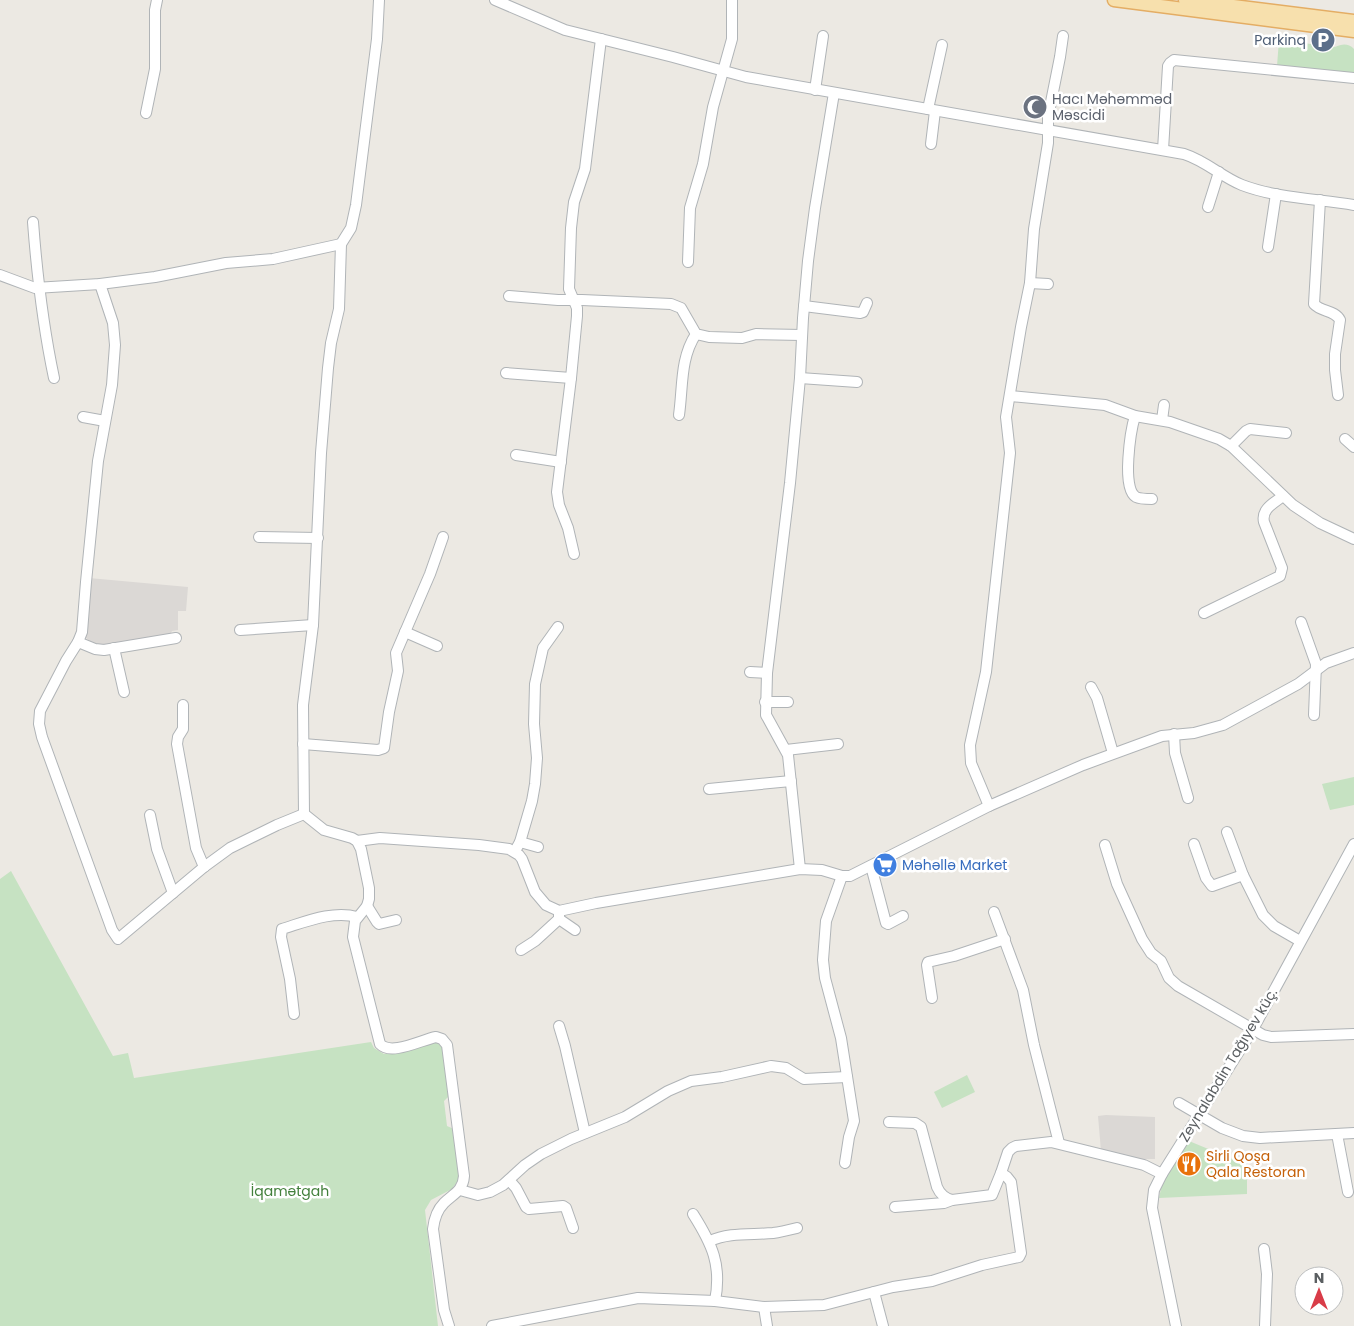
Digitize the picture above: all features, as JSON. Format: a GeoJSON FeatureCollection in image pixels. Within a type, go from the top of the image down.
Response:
{"type":"FeatureCollection","features":[{"type":"Feature","properties":{"kind":"main road"},"geometry":{"type":"LineString","coordinates":[[1114,0],[1354,31]]}},
{"type":"Feature","properties":{"kind":"main road"},"geometry":{"type":"LineString","coordinates":[[1185,0],[1354,21]]}},
{"type":"Feature","properties":{"kind":"street"},"geometry":{"type":"LineString","coordinates":[[146,113],[156,69],[155,10],[157,0]]}},
{"type":"Feature","properties":{"kind":"street"},"geometry":{"type":"LineString","coordinates":[[304,814],[304,689],[313,624],[321,453],[330,352],[339,309],[340,244],[351,228],[356,205],[377,40],[379,0]]}},
{"type":"Feature","properties":{"kind":"street"},"geometry":{"type":"LineString","coordinates":[[495,0],[554,26],[723,72],[772,83],[1192,156],[1240,184],[1276,194],[1354,205]]}},
{"type":"Feature","properties":{"kind":"street"},"geometry":{"type":"LineString","coordinates":[[688,262],[690,208],[704,164],[713,107],[732,39],[732,0]]}},
{"type":"Feature","properties":{"kind":"street"},"geometry":{"type":"LineString","coordinates":[[815,90],[823,36]]}},
{"type":"Feature","properties":{"kind":"street"},"geometry":{"type":"LineString","coordinates":[[989,806],[971,763],[970,745],[986,672],[1010,453],[1006,421],[1030,283],[1034,228],[1046,155],[1048,118],[1063,36]]}},
{"type":"Feature","properties":{"kind":"street"},"geometry":{"type":"LineString","coordinates":[[574,554],[568,528],[557,498],[577,316],[575,300],[570,289],[571,228],[574,202],[584,169],[601,39]]}},
{"type":"Feature","properties":{"kind":"street"},"geometry":{"type":"LineString","coordinates":[[931,144],[932,110],[942,45]]}},
{"type":"Feature","properties":{"kind":"street"},"geometry":{"type":"LineString","coordinates":[[1163,150],[1168,66],[1174,60],[1354,78]]}},
{"type":"Feature","properties":{"kind":"street"},"geometry":{"type":"LineString","coordinates":[[800,869],[789,762],[786,750],[766,715],[765,702],[790,483],[800,378],[804,306],[815,208],[834,93]]}},
{"type":"Feature","properties":{"kind":"street"},"geometry":{"type":"LineString","coordinates":[[1208,207],[1219,172]]}},
{"type":"Feature","properties":{"kind":"street"},"geometry":{"type":"LineString","coordinates":[[1268,246],[1276,194]]}},
{"type":"Feature","properties":{"kind":"street"},"geometry":{"type":"LineString","coordinates":[[1320,200],[1313,299],[1317,307],[1335,314],[1340,320],[1335,354],[1338,395]]}},
{"type":"Feature","properties":{"kind":"street"},"geometry":{"type":"LineString","coordinates":[[33,222],[38,288],[44,332],[54,378]]}},
{"type":"Feature","properties":{"kind":"street"},"geometry":{"type":"LineString","coordinates":[[0,275],[29,287],[38,288],[100,284],[155,277],[226,263],[273,259],[340,244]]}},
{"type":"Feature","properties":{"kind":"street"},"geometry":{"type":"LineString","coordinates":[[1030,283],[1048,284]]}},
{"type":"Feature","properties":{"kind":"street"},"geometry":{"type":"LineString","coordinates":[[100,284],[113,322],[115,334],[112,385],[98,461],[82,632],[40,711],[39,724],[112,930],[118,939],[204,868],[240,842],[304,814]]}},
{"type":"Feature","properties":{"kind":"street"},"geometry":{"type":"LineString","coordinates":[[509,296],[671,304],[681,308],[696,334]]}},
{"type":"Feature","properties":{"kind":"street"},"geometry":{"type":"LineString","coordinates":[[804,306],[860,313],[863,312],[868,303]]}},
{"type":"Feature","properties":{"kind":"street"},"geometry":{"type":"LineString","coordinates":[[696,334],[742,338],[756,334],[802,335]]}},
{"type":"Feature","properties":{"kind":"street"},"geometry":{"type":"LineString","coordinates":[[679,414],[685,358],[690,343],[696,334]]}},
{"type":"Feature","properties":{"kind":"street"},"geometry":{"type":"LineString","coordinates":[[506,373],[571,378]]}},
{"type":"Feature","properties":{"kind":"street"},"geometry":{"type":"LineString","coordinates":[[800,378],[857,382]]}},
{"type":"Feature","properties":{"kind":"street"},"geometry":{"type":"LineString","coordinates":[[1011,396],[1105,405],[1134,416],[1162,420],[1204,433],[1232,446],[1283,496],[1320,523],[1354,540]]}},
{"type":"Feature","properties":{"kind":"street"},"geometry":{"type":"LineString","coordinates":[[1162,420],[1164,405]]}},
{"type":"Feature","properties":{"kind":"street"},"geometry":{"type":"LineString","coordinates":[[1134,416],[1130,432],[1128,456],[1130,487],[1136,497],[1152,499]]}},
{"type":"Feature","properties":{"kind":"street"},"geometry":{"type":"LineString","coordinates":[[83,417],[105,421]]}},
{"type":"Feature","properties":{"kind":"street"},"geometry":{"type":"LineString","coordinates":[[1232,446],[1250,429],[1286,433]]}},
{"type":"Feature","properties":{"kind":"street"},"geometry":{"type":"LineString","coordinates":[[1345,439],[1354,447]]}},
{"type":"Feature","properties":{"kind":"street"},"geometry":{"type":"LineString","coordinates":[[516,455],[561,462]]}},
{"type":"Feature","properties":{"kind":"street"},"geometry":{"type":"LineString","coordinates":[[1204,613],[1280,576],[1282,568],[1263,518],[1265,510],[1283,496]]}},
{"type":"Feature","properties":{"kind":"street"},"geometry":{"type":"LineString","coordinates":[[259,537],[318,538]]}},
{"type":"Feature","properties":{"kind":"street"},"geometry":{"type":"LineString","coordinates":[[303,744],[378,750],[384,748],[398,670],[396,653],[430,574],[443,537]]}},
{"type":"Feature","properties":{"kind":"street"},"geometry":{"type":"LineString","coordinates":[[1301,622],[1317,670],[1314,716]]}},
{"type":"Feature","properties":{"kind":"street"},"geometry":{"type":"LineString","coordinates":[[240,630],[313,624]]}},
{"type":"Feature","properties":{"kind":"street"},"geometry":{"type":"LineString","coordinates":[[558,627],[543,648],[535,684],[536,778],[532,801],[517,847],[535,892],[546,905],[575,930]]}},
{"type":"Feature","properties":{"kind":"street"},"geometry":{"type":"LineString","coordinates":[[404,632],[437,646]]}},
{"type":"Feature","properties":{"kind":"street"},"geometry":{"type":"LineString","coordinates":[[78,642],[95,649],[114,648],[176,638]]}},
{"type":"Feature","properties":{"kind":"street"},"geometry":{"type":"LineString","coordinates":[[114,648],[124,692]]}},
{"type":"Feature","properties":{"kind":"street"},"geometry":{"type":"LineString","coordinates":[[521,950],[535,941],[559,915],[596,903],[800,869],[822,870],[842,876],[850,876],[989,806],[1083,765],[1153,739],[1174,734],[1204,731],[1233,720],[1298,684],[1334,660],[1354,653]]}},
{"type":"Feature","properties":{"kind":"street"},"geometry":{"type":"LineString","coordinates":[[750,672],[767,673]]}},
{"type":"Feature","properties":{"kind":"street"},"geometry":{"type":"LineString","coordinates":[[1091,687],[1097,698],[1113,753]]}},
{"type":"Feature","properties":{"kind":"street"},"geometry":{"type":"LineString","coordinates":[[765,702],[788,702]]}},
{"type":"Feature","properties":{"kind":"street"},"geometry":{"type":"LineString","coordinates":[[183,705],[183,729],[177,744],[196,848],[204,868]]}},
{"type":"Feature","properties":{"kind":"street"},"geometry":{"type":"LineString","coordinates":[[1174,734],[1175,753],[1188,798]]}},
{"type":"Feature","properties":{"kind":"street"},"geometry":{"type":"LineString","coordinates":[[786,750],[838,744]]}},
{"type":"Feature","properties":{"kind":"street"},"geometry":{"type":"LineString","coordinates":[[709,789],[791,781]]}},
{"type":"Feature","properties":{"kind":"street"},"geometry":{"type":"LineString","coordinates":[[304,814],[324,830],[344,835],[357,841],[380,838],[501,847],[538,846]]}},
{"type":"Feature","properties":{"kind":"street"},"geometry":{"type":"LineString","coordinates":[[150,815],[157,849],[173,893]]}},
{"type":"Feature","properties":{"kind":"street"},"geometry":{"type":"LineString","coordinates":[[1228,832],[1243,875],[1263,915],[1287,935],[1300,941]]}},
{"type":"Feature","properties":{"kind":"street"},"geometry":{"type":"LineString","coordinates":[[357,841],[362,852],[369,899],[367,906],[357,917],[354,924],[353,937],[380,1044],[386,1049],[394,1049],[436,1038],[442,1039],[447,1044],[463,1161],[464,1182],[460,1190],[442,1205],[436,1215],[433,1229],[442,1302],[449,1326]]}},
{"type":"Feature","properties":{"kind":"street"},"geometry":{"type":"LineString","coordinates":[[1194,844],[1206,878],[1212,886],[1243,875]]}},
{"type":"Feature","properties":{"kind":"street"},"geometry":{"type":"LineString","coordinates":[[1105,845],[1117,884],[1142,939],[1151,953],[1161,961],[1169,978],[1178,986],[1263,1035],[1271,1037],[1354,1034]]}},
{"type":"Feature","properties":{"kind":"street","name":"Zeynalabdin Tağıyev küç."},"geometry":{"type":"LineString","coordinates":[[1176,1326],[1152,1208],[1154,1190],[1252,1029],[1353,846]]}},
{"type":"Feature","properties":{"kind":"street"},"geometry":{"type":"LineString","coordinates":[[871,866],[886,923],[888,924],[903,916]]}},
{"type":"Feature","properties":{"kind":"street"},"geometry":{"type":"LineString","coordinates":[[842,876],[826,920],[823,960],[826,984],[841,1038],[854,1121],[849,1137],[845,1163]]}},
{"type":"Feature","properties":{"kind":"street"},"geometry":{"type":"LineString","coordinates":[[367,906],[376,922],[380,924],[396,920]]}},
{"type":"Feature","properties":{"kind":"street"},"geometry":{"type":"LineString","coordinates":[[994,912],[1023,990],[1034,1045],[1059,1143]]}},
{"type":"Feature","properties":{"kind":"street"},"geometry":{"type":"LineString","coordinates":[[294,1014],[282,929],[327,916],[343,914],[357,917]]}},
{"type":"Feature","properties":{"kind":"street"},"geometry":{"type":"LineString","coordinates":[[932,998],[928,962],[954,956],[1005,939]]}},
{"type":"Feature","properties":{"kind":"street"},"geometry":{"type":"LineString","coordinates":[[558,1026],[565,1046],[585,1133]]}},
{"type":"Feature","properties":{"kind":"street"},"geometry":{"type":"LineString","coordinates":[[460,1190],[474,1195],[484,1195],[509,1180],[531,1159],[585,1133],[625,1117],[680,1085],[771,1066],[786,1068],[804,1079],[847,1077]]}},
{"type":"Feature","properties":{"kind":"street"},"geometry":{"type":"LineString","coordinates":[[1179,1103],[1232,1133],[1252,1138],[1354,1133]]}},
{"type":"Feature","properties":{"kind":"street"},"geometry":{"type":"LineString","coordinates":[[889,1122],[915,1123],[921,1127],[937,1187],[941,1195],[952,1200]]}},
{"type":"Feature","properties":{"kind":"street"},"geometry":{"type":"LineString","coordinates":[[1337,1134],[1348,1192]]}},
{"type":"Feature","properties":{"kind":"street"},"geometry":{"type":"LineString","coordinates":[[895,1207],[944,1203],[952,1200],[992,1195],[1008,1152],[1012,1148],[1041,1142],[1059,1143],[1144,1165],[1162,1174]]}},
{"type":"Feature","properties":{"kind":"street"},"geometry":{"type":"LineString","coordinates":[[492,1326],[628,1299],[650,1298],[715,1301],[764,1307],[824,1305],[874,1292],[925,1282],[982,1265],[1019,1258],[1021,1253],[1011,1182],[1001,1173]]}},
{"type":"Feature","properties":{"kind":"street"},"geometry":{"type":"LineString","coordinates":[[509,1180],[529,1209],[563,1206],[566,1208],[573,1228]]}},
{"type":"Feature","properties":{"kind":"street"},"geometry":{"type":"LineString","coordinates":[[693,1214],[710,1241],[713,1250],[718,1272],[715,1301]]}},
{"type":"Feature","properties":{"kind":"street"},"geometry":{"type":"LineString","coordinates":[[710,1241],[730,1235],[774,1233],[797,1228]]}},
{"type":"Feature","properties":{"kind":"street"},"geometry":{"type":"LineString","coordinates":[[1264,1249],[1267,1274],[1265,1326]]}},
{"type":"Feature","properties":{"kind":"street"},"geometry":{"type":"LineString","coordinates":[[874,1292],[883,1326]]}},
{"type":"Feature","properties":{"kind":"street"},"geometry":{"type":"LineString","coordinates":[[764,1307],[767,1326]]}},
{"type":"Feature","properties":{"kind":"shaded area"},"geometry":{"type":"Polygon","coordinates":[[[89,578],[188,587],[186,611],[178,611],[178,630],[172,631],[169,636],[97,647],[85,637],[89,578]]]}},
{"type":"Feature","properties":{"kind":"shaded area"},"geometry":{"type":"Polygon","coordinates":[[[1098,1116],[1155,1117],[1155,1159],[1136,1159],[1101,1151],[1098,1116]]]}},
{"type":"Feature","properties":{"kind":"green space"},"geometry":{"type":"Polygon","coordinates":[[[1279,40],[1335,47],[1347,45],[1354,49],[1354,75],[1277,66],[1279,40]]]}},
{"type":"Feature","properties":{"kind":"green space"},"geometry":{"type":"Polygon","coordinates":[[[1354,777],[1354,805],[1330,810],[1322,784],[1354,777]]]}},
{"type":"Feature","properties":{"kind":"green space","name":"İqamətgah"},"geometry":{"type":"Polygon","coordinates":[[[11,871],[113,1056],[128,1053],[134,1078],[371,1042],[374,1048],[384,1054],[439,1041],[442,1044],[449,1096],[444,1101],[447,1126],[454,1129],[459,1179],[452,1189],[431,1200],[425,1210],[438,1326],[0,1326],[0,879],[11,871]]]}},
{"type":"Feature","properties":{"kind":"green space"},"geometry":{"type":"Polygon","coordinates":[[[967,1075],[975,1092],[942,1108],[934,1092],[967,1075]]]}},
{"type":"Feature","properties":{"kind":"green space"},"geometry":{"type":"Polygon","coordinates":[[[1189,1141],[1247,1165],[1247,1194],[1159,1198],[1162,1184],[1189,1141]]]}},
{"type":"Feature","properties":{"kind":"place","name":"Parkinq"},"geometry":{"type":"Point","coordinates":[1323,40]}},
{"type":"Feature","properties":{"kind":"place","name":"Hacı Məhəmməd Məscidi"},"geometry":{"type":"Point","coordinates":[1035,107]}},
{"type":"Feature","properties":{"kind":"place","name":"Məhəllə Market"},"geometry":{"type":"Point","coordinates":[885,865]}},
{"type":"Feature","properties":{"kind":"place","name":"Sirli Qoşa Qala Restoran"},"geometry":{"type":"Point","coordinates":[1189,1164]}}]}
